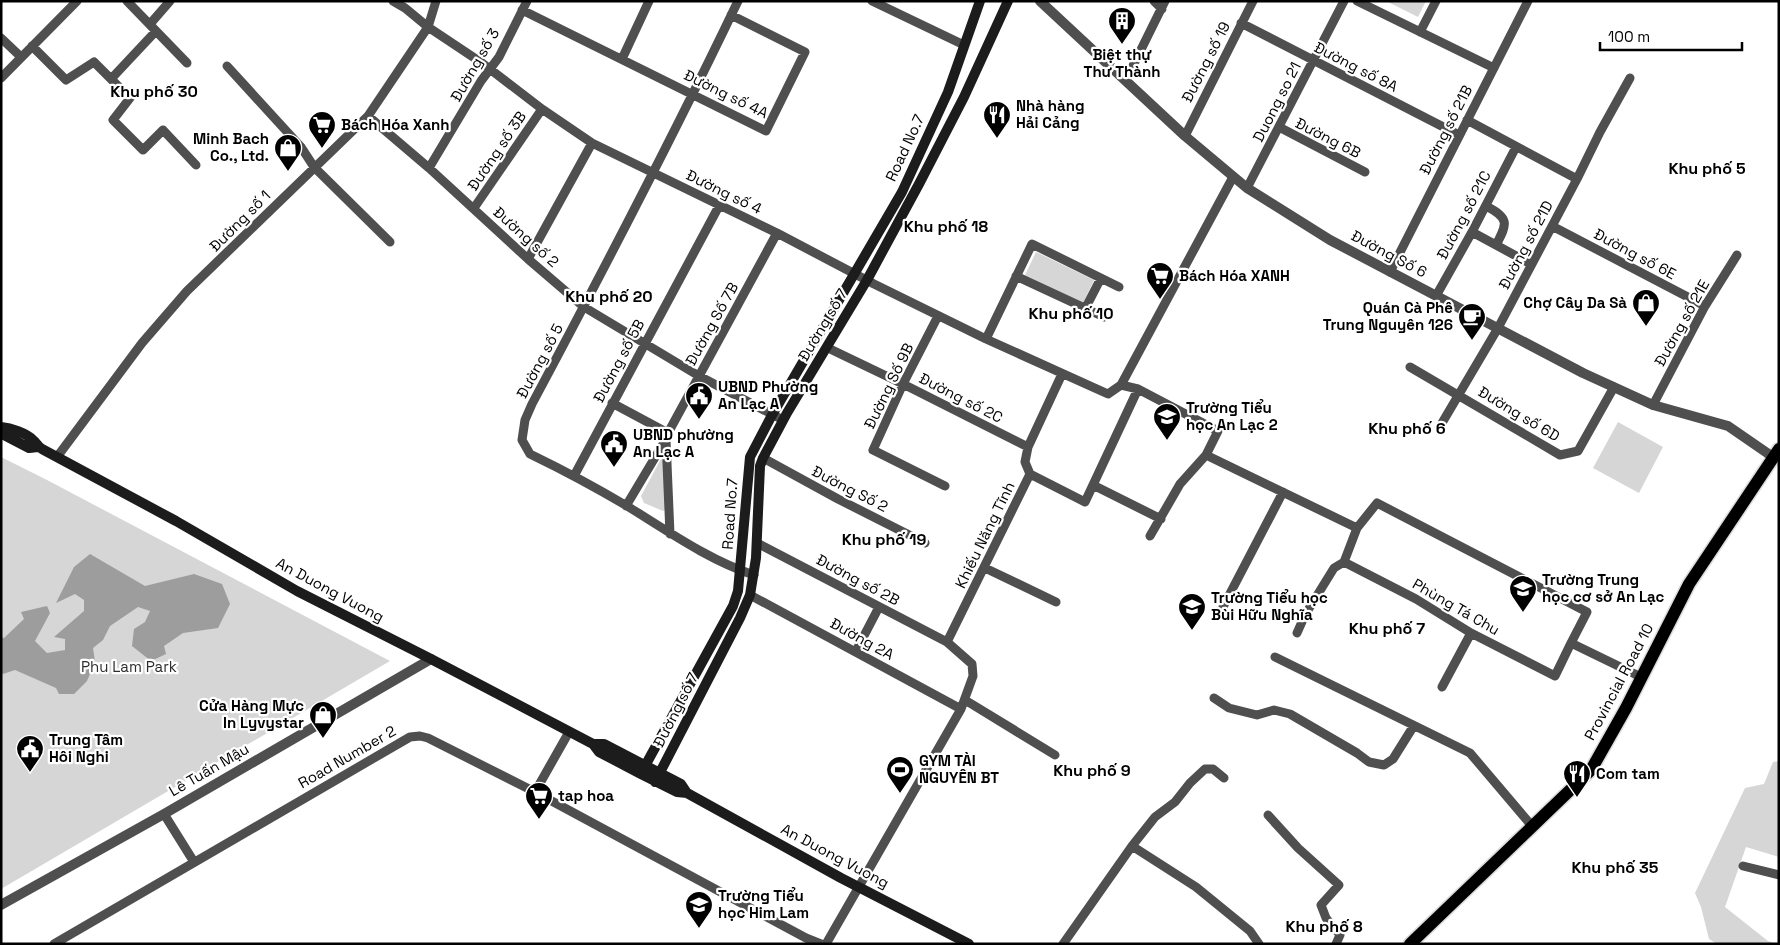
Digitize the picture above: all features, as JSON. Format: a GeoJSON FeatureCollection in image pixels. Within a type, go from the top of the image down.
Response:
{"type":"FeatureCollection","features":[{"type":"Feature","properties":{"kind":"main road"},"geometry":{"type":"LineString","coordinates":[[964,45],[980,1]]}},
{"type":"Feature","properties":{"kind":"main road","name":"Đường số 7"},"geometry":{"type":"LineString","coordinates":[[658,778],[740,618],[750,594],[757,543],[760,466],[763,458],[783,420],[828,348],[867,280],[919,184],[964,97],[1008,1]]}},
{"type":"Feature","properties":{"kind":"main road","name":"Road No.7"},"geometry":{"type":"LineString","coordinates":[[643,770],[733,606],[738,591],[741,571],[750,457],[772,414],[902,192],[948,92],[964,45]]}},
{"type":"Feature","properties":{"kind":"main road","name":"An Duong Vuong"},"geometry":{"type":"LineString","coordinates":[[38,447],[167,516],[297,591],[431,658],[592,744],[604,744],[658,778],[676,792],[687,793],[841,878],[969,944]]}},
{"type":"Feature","properties":{"kind":"main road","name":"Provincial Road 10"},"geometry":{"type":"LineString","coordinates":[[1410,944],[1590,770],[1626,708],[1689,584],[1776,453]]}},
{"type":"Feature","properties":{"kind":"street"},"geometry":{"type":"LineString","coordinates":[[1,78],[77,1]]}},
{"type":"Feature","properties":{"kind":"street"},"geometry":{"type":"LineString","coordinates":[[127,1],[186,63]]}},
{"type":"Feature","properties":{"kind":"street"},"geometry":{"type":"LineString","coordinates":[[111,79],[153,28],[170,1]]}},
{"type":"Feature","properties":{"kind":"street","name":"Đường số 4"},"geometry":{"type":"LineString","coordinates":[[393,1],[491,70],[542,109],[592,142],[777,233],[938,316],[1062,374]]}},
{"type":"Feature","properties":{"kind":"street","name":"Đường số 1"},"geometry":{"type":"LineString","coordinates":[[57,457],[142,343],[187,291],[368,116],[428,27],[436,1]]}},
{"type":"Feature","properties":{"kind":"street","name":"Đường số 3"},"geometry":{"type":"LineString","coordinates":[[429,168],[482,81],[491,70],[527,1]]}},
{"type":"Feature","properties":{"kind":"street"},"geometry":{"type":"LineString","coordinates":[[622,59],[649,1]]}},
{"type":"Feature","properties":{"kind":"street","name":"Đường số 5"},"geometry":{"type":"LineString","coordinates":[[738,1],[693,94],[532,404],[525,420],[522,440],[530,454],[574,476],[670,534],[741,571],[754,575]]}},
{"type":"Feature","properties":{"kind":"street"},"geometry":{"type":"LineString","coordinates":[[872,1],[888,5],[964,45]]}},
{"type":"Feature","properties":{"kind":"street","name":"Đường Số 6"},"geometry":{"type":"LineString","coordinates":[[1040,1],[1185,136],[1247,188],[1330,240],[1614,388],[1653,405],[1728,426],[1776,453]]}},
{"type":"Feature","properties":{"kind":"street"},"geometry":{"type":"LineString","coordinates":[[1126,80],[1163,5],[1154,1]]}},
{"type":"Feature","properties":{"kind":"street","name":"Đường số 19"},"geometry":{"type":"LineString","coordinates":[[1185,136],[1253,1]]}},
{"type":"Feature","properties":{"kind":"street","name":"Duong so 21"},"geometry":{"type":"LineString","coordinates":[[1247,188],[1344,1]]}},
{"type":"Feature","properties":{"kind":"street"},"geometry":{"type":"LineString","coordinates":[[1358,1],[1494,68]]}},
{"type":"Feature","properties":{"kind":"street"},"geometry":{"type":"LineString","coordinates":[[1420,32],[1436,1]]}},
{"type":"Feature","properties":{"kind":"street","name":"Đường số 21B"},"geometry":{"type":"LineString","coordinates":[[1390,272],[1528,1]]}},
{"type":"Feature","properties":{"kind":"street","name":"Đường số 4A"},"geometry":{"type":"LineString","coordinates":[[522,10],[766,132],[805,52],[732,15]]}},
{"type":"Feature","properties":{"kind":"street","name":"Đường số 8A"},"geometry":{"type":"LineString","coordinates":[[1242,23],[1459,135]]}},
{"type":"Feature","properties":{"kind":"street"},"geometry":{"type":"LineString","coordinates":[[1,38],[21,58]]}},
{"type":"Feature","properties":{"kind":"street"},"geometry":{"type":"LineString","coordinates":[[32,46],[66,80],[94,62],[130,98],[114,120],[143,150],[162,130],[196,165]]}},
{"type":"Feature","properties":{"kind":"street"},"geometry":{"type":"LineString","coordinates":[[227,66],[301,146],[314,167],[390,242]]}},
{"type":"Feature","properties":{"kind":"street","name":"Đường số 21D"},"geometry":{"type":"LineString","coordinates":[[1442,423],[1498,328],[1630,78]]}},
{"type":"Feature","properties":{"kind":"street","name":"Đường số 3B"},"geometry":{"type":"LineString","coordinates":[[474,208],[542,109]]}},
{"type":"Feature","properties":{"kind":"street","name":"Đường số 2"},"geometry":{"type":"LineString","coordinates":[[368,116],[584,307],[699,376],[783,420]]}},
{"type":"Feature","properties":{"kind":"street"},"geometry":{"type":"LineString","coordinates":[[1467,120],[1577,179]]}},
{"type":"Feature","properties":{"kind":"street","name":"Đường 6B"},"geometry":{"type":"LineString","coordinates":[[1279,128],[1365,172]]}},
{"type":"Feature","properties":{"kind":"street"},"geometry":{"type":"LineString","coordinates":[[528,258],[592,142]]}},
{"type":"Feature","properties":{"kind":"street","name":"Đường số 21C"},"geometry":{"type":"LineString","coordinates":[[1436,296],[1516,147]]}},
{"type":"Feature","properties":{"kind":"street"},"geometry":{"type":"LineString","coordinates":[[1062,374],[1108,394],[1121,385],[1234,177]]}},
{"type":"Feature","properties":{"kind":"street","name":"Đường số 5B"},"geometry":{"type":"LineString","coordinates":[[574,476],[719,206]]}},
{"type":"Feature","properties":{"kind":"street"},"geometry":{"type":"LineString","coordinates":[[1486,206],[1499,213],[1504,220],[1504,229],[1496,245]]}},
{"type":"Feature","properties":{"kind":"street","name":"Đường số 6E"},"geometry":{"type":"LineString","coordinates":[[1552,226],[1706,306]]}},
{"type":"Feature","properties":{"kind":"street"},"geometry":{"type":"LineString","coordinates":[[1472,232],[1531,264]]}},
{"type":"Feature","properties":{"kind":"street","name":"Đường Số 7B"},"geometry":{"type":"LineString","coordinates":[[626,506],[667,436],[777,233]]}},
{"type":"Feature","properties":{"kind":"street"},"geometry":{"type":"LineString","coordinates":[[986,339],[1032,244],[1119,287]]}},
{"type":"Feature","properties":{"kind":"street","name":"Đường số 21E"},"geometry":{"type":"LineString","coordinates":[[1653,405],[1706,306],[1737,255]]}},
{"type":"Feature","properties":{"kind":"street"},"geometry":{"type":"LineString","coordinates":[[1016,276],[1104,317]]}},
{"type":"Feature","properties":{"kind":"street"},"geometry":{"type":"LineString","coordinates":[[1085,309],[1101,278]]}},
{"type":"Feature","properties":{"kind":"street","name":"Đường Số 9B"},"geometry":{"type":"LineString","coordinates":[[938,316],[873,450],[945,486]]}},
{"type":"Feature","properties":{"kind":"street","name":"Đường số 2C"},"geometry":{"type":"LineString","coordinates":[[828,348],[1028,447]]}},
{"type":"Feature","properties":{"kind":"street","name":"Đường số 6D"},"geometry":{"type":"LineString","coordinates":[[1410,367],[1560,455],[1578,451],[1614,388]]}},
{"type":"Feature","properties":{"kind":"street","name":"Khiếu Năng Tĩnh"},"geometry":{"type":"LineString","coordinates":[[947,642],[1030,474],[1025,462],[1028,447],[1062,374]]}},
{"type":"Feature","properties":{"kind":"street"},"geometry":{"type":"LineString","coordinates":[[1121,385],[1138,389],[1218,431],[1206,454],[1180,484],[1150,536]]}},
{"type":"Feature","properties":{"kind":"street"},"geometry":{"type":"LineString","coordinates":[[1030,474],[1085,502],[1138,389]]}},
{"type":"Feature","properties":{"kind":"street"},"geometry":{"type":"LineString","coordinates":[[612,403],[667,436],[670,534]]}},
{"type":"Feature","properties":{"kind":"street"},"geometry":{"type":"LineString","coordinates":[[1206,454],[1357,528]]}},
{"type":"Feature","properties":{"kind":"street","name":"Đường Số 2"},"geometry":{"type":"LineString","coordinates":[[763,458],[925,543]]}},
{"type":"Feature","properties":{"kind":"street"},"geometry":{"type":"LineString","coordinates":[[1093,485],[1161,519]]}},
{"type":"Feature","properties":{"kind":"street"},"geometry":{"type":"LineString","coordinates":[[1224,607],[1282,492]]}},
{"type":"Feature","properties":{"kind":"street","name":"Phùng Tá Chu"},"geometry":{"type":"LineString","coordinates":[[1377,503],[1587,612],[1555,676],[1471,633],[1416,599],[1344,562],[1357,528],[1377,503]]}},
{"type":"Feature","properties":{"kind":"street","name":"Đường số 2B"},"geometry":{"type":"LineString","coordinates":[[757,543],[947,642]]}},
{"type":"Feature","properties":{"kind":"street"},"geometry":{"type":"LineString","coordinates":[[1296,633],[1304,615],[1334,568],[1344,562]]}},
{"type":"Feature","properties":{"kind":"street"},"geometry":{"type":"LineString","coordinates":[[985,568],[1056,602]]}},
{"type":"Feature","properties":{"kind":"street","name":"Đường 2A"},"geometry":{"type":"LineString","coordinates":[[750,594],[961,709]]}},
{"type":"Feature","properties":{"kind":"street"},"geometry":{"type":"LineString","coordinates":[[856,652],[879,607]]}},
{"type":"Feature","properties":{"kind":"street"},"geometry":{"type":"LineString","coordinates":[[1442,687],[1471,633]]}},
{"type":"Feature","properties":{"kind":"street"},"geometry":{"type":"LineString","coordinates":[[826,944],[965,700],[973,676],[972,664],[947,642]]}},
{"type":"Feature","properties":{"kind":"street"},"geometry":{"type":"LineString","coordinates":[[1571,643],[1641,678]]}},
{"type":"Feature","properties":{"kind":"street"},"geometry":{"type":"LineString","coordinates":[[1275,656],[1470,753],[1532,826]]}},
{"type":"Feature","properties":{"kind":"street","name":"Lê Tuấn Mậu"},"geometry":{"type":"LineString","coordinates":[[1,905],[164,814],[431,658]]}},
{"type":"Feature","properties":{"kind":"street"},"geometry":{"type":"LineString","coordinates":[[1214,698],[1230,708],[1257,715],[1274,710],[1290,714],[1357,753],[1368,762],[1384,765],[1393,759],[1413,726]]}},
{"type":"Feature","properties":{"kind":"street"},"geometry":{"type":"LineString","coordinates":[[965,700],[1055,755]]}},
{"type":"Feature","properties":{"kind":"street"},"geometry":{"type":"LineString","coordinates":[[535,792],[569,732]]}},
{"type":"Feature","properties":{"kind":"street","name":"Road Number 2"},"geometry":{"type":"LineString","coordinates":[[54,944],[410,736],[420,736],[428,738],[535,792],[797,933],[821,944]]}},
{"type":"Feature","properties":{"kind":"street"},"geometry":{"type":"LineString","coordinates":[[1063,944],[1132,846],[1155,817],[1175,802],[1190,783],[1205,769],[1213,769],[1224,778]]}},
{"type":"Feature","properties":{"kind":"street"},"geometry":{"type":"LineString","coordinates":[[164,814],[194,862]]}},
{"type":"Feature","properties":{"kind":"street"},"geometry":{"type":"LineString","coordinates":[[1268,815],[1298,848],[1339,885],[1321,905],[1326,918],[1340,935],[1336,944]]}},
{"type":"Feature","properties":{"kind":"street"},"geometry":{"type":"LineString","coordinates":[[1132,846],[1196,886],[1250,931],[1259,944]]}},
{"type":"Feature","properties":{"kind":"street"},"geometry":{"type":"LineString","coordinates":[[1743,866],[1779,876]]}},
{"type":"Feature","properties":{"kind":"green space"},"geometry":{"type":"Polygon","coordinates":[[[1386,1],[1426,1],[1418,17],[1386,1]]]}},
{"type":"Feature","properties":{"kind":"green space"},"geometry":{"type":"Polygon","coordinates":[[[1036,252],[1094,280],[1083,303],[1025,275],[1036,252]]]}},
{"type":"Feature","properties":{"kind":"green space"},"geometry":{"type":"Polygon","coordinates":[[[1618,422],[1663,447],[1639,493],[1593,468],[1618,422]]]}},
{"type":"Feature","properties":{"kind":"green space"},"geometry":{"type":"Polygon","coordinates":[[[663,455],[666,509],[663,511],[644,503],[641,496],[663,455]]]}},
{"type":"Feature","properties":{"kind":"green space","name":"Phu Lam Park"},"geometry":{"type":"Polygon","coordinates":[[[1,457],[47,480],[390,661],[1,889],[1,457]]]}},
{"type":"Feature","properties":{"kind":"green space"},"geometry":{"type":"Polygon","coordinates":[[[1779,761],[1779,857],[1746,847],[1725,907],[1768,941],[1776,944],[1717,944],[1709,939],[1701,907],[1695,893],[1745,788],[1764,784],[1773,762],[1779,761]]]}},
{"type":"Feature","properties":{"kind":"shaded area"},"geometry":{"type":"Polygon","coordinates":[[[90,554],[145,586],[194,574],[222,584],[230,604],[218,628],[183,633],[164,646],[166,654],[151,661],[132,646],[134,629],[145,622],[150,611],[138,607],[110,626],[103,640],[93,648],[95,662],[87,681],[74,694],[59,694],[56,688],[15,670],[1,673],[1,637],[4,638],[24,619],[21,612],[47,606],[50,613],[35,641],[47,653],[65,650],[65,639],[54,637],[84,611],[84,600],[75,594],[56,603],[74,567],[90,554]]]}},
{"type":"Feature","properties":{"kind":"place","name":"Biệt thự Thư Thành"},"geometry":{"type":"Point","coordinates":[1122,45]}},
{"type":"Feature","properties":{"kind":"place","name":"Nhà hàng Hải Cảng"},"geometry":{"type":"Point","coordinates":[997,139]}},
{"type":"Feature","properties":{"kind":"place","name":"Bách Hóa Xanh"},"geometry":{"type":"Point","coordinates":[322,149]}},
{"type":"Feature","properties":{"kind":"place","name":"Minh Bach Co., Ltd."},"geometry":{"type":"Point","coordinates":[288,172]}},
{"type":"Feature","properties":{"kind":"place","name":"Bách Hóa XANH"},"geometry":{"type":"Point","coordinates":[1160,300]}},
{"type":"Feature","properties":{"kind":"place","name":"Chợ Cây Da Sà"},"geometry":{"type":"Point","coordinates":[1646,327]}},
{"type":"Feature","properties":{"kind":"place","name":"Quán Cà Phê Trung Nguyên 126"},"geometry":{"type":"Point","coordinates":[1472,341]}},
{"type":"Feature","properties":{"kind":"place","name":"UBND Phường An Lạc A"},"geometry":{"type":"Point","coordinates":[699,420]}},
{"type":"Feature","properties":{"kind":"place","name":"Trường Tiểu học An Lạc 2"},"geometry":{"type":"Point","coordinates":[1167,441]}},
{"type":"Feature","properties":{"kind":"place","name":"UBND phường An Lạc A"},"geometry":{"type":"Point","coordinates":[614,468]}},
{"type":"Feature","properties":{"kind":"place","name":"Trường Trung học cơ sở An Lạc"},"geometry":{"type":"Point","coordinates":[1523,613]}},
{"type":"Feature","properties":{"kind":"place","name":"Trường Tiểu học Bùi Hữu Nghĩa"},"geometry":{"type":"Point","coordinates":[1192,631]}},
{"type":"Feature","properties":{"kind":"place","name":"Cửa Hàng Mực In Lyvystar"},"geometry":{"type":"Point","coordinates":[323,739]}},
{"type":"Feature","properties":{"kind":"place","name":"Trung Tâm Hôi Nghi"},"geometry":{"type":"Point","coordinates":[30,773]}},
{"type":"Feature","properties":{"kind":"place","name":"GYM TÀI NGUYÊN BT"},"geometry":{"type":"Point","coordinates":[900,794]}},
{"type":"Feature","properties":{"kind":"place","name":"Com tam"},"geometry":{"type":"Point","coordinates":[1577,798]}},
{"type":"Feature","properties":{"kind":"place","name":"tap hoa"},"geometry":{"type":"Point","coordinates":[539,820]}},
{"type":"Feature","properties":{"kind":"place","name":"Trường Tiểu học Him Lam"},"geometry":{"type":"Point","coordinates":[699,929]}},
{"type":"Feature","properties":{"kind":"district","name":"Khu phố 30"},"geometry":{"type":"Point","coordinates":[154,91]}},
{"type":"Feature","properties":{"kind":"district","name":"Khu phố 5"},"geometry":{"type":"Point","coordinates":[1707,168]}},
{"type":"Feature","properties":{"kind":"district","name":"Khu phố 18"},"geometry":{"type":"Point","coordinates":[946,226]}},
{"type":"Feature","properties":{"kind":"district","name":"Khu phố 20"},"geometry":{"type":"Point","coordinates":[609,296]}},
{"type":"Feature","properties":{"kind":"district","name":"Khu phố 10"},"geometry":{"type":"Point","coordinates":[1071,313]}},
{"type":"Feature","properties":{"kind":"district","name":"Khu phố 6"},"geometry":{"type":"Point","coordinates":[1407,428]}},
{"type":"Feature","properties":{"kind":"district","name":"Khu phố 19"},"geometry":{"type":"Point","coordinates":[884,539]}},
{"type":"Feature","properties":{"kind":"district","name":"Khu phố 7"},"geometry":{"type":"Point","coordinates":[1387,628]}},
{"type":"Feature","properties":{"kind":"district","name":"Khu phố 9"},"geometry":{"type":"Point","coordinates":[1092,770]}},
{"type":"Feature","properties":{"kind":"district","name":"Khu phố 35"},"geometry":{"type":"Point","coordinates":[1615,867]}},
{"type":"Feature","properties":{"kind":"district","name":"Khu phố 8"},"geometry":{"type":"Point","coordinates":[1324,926]}}]}
